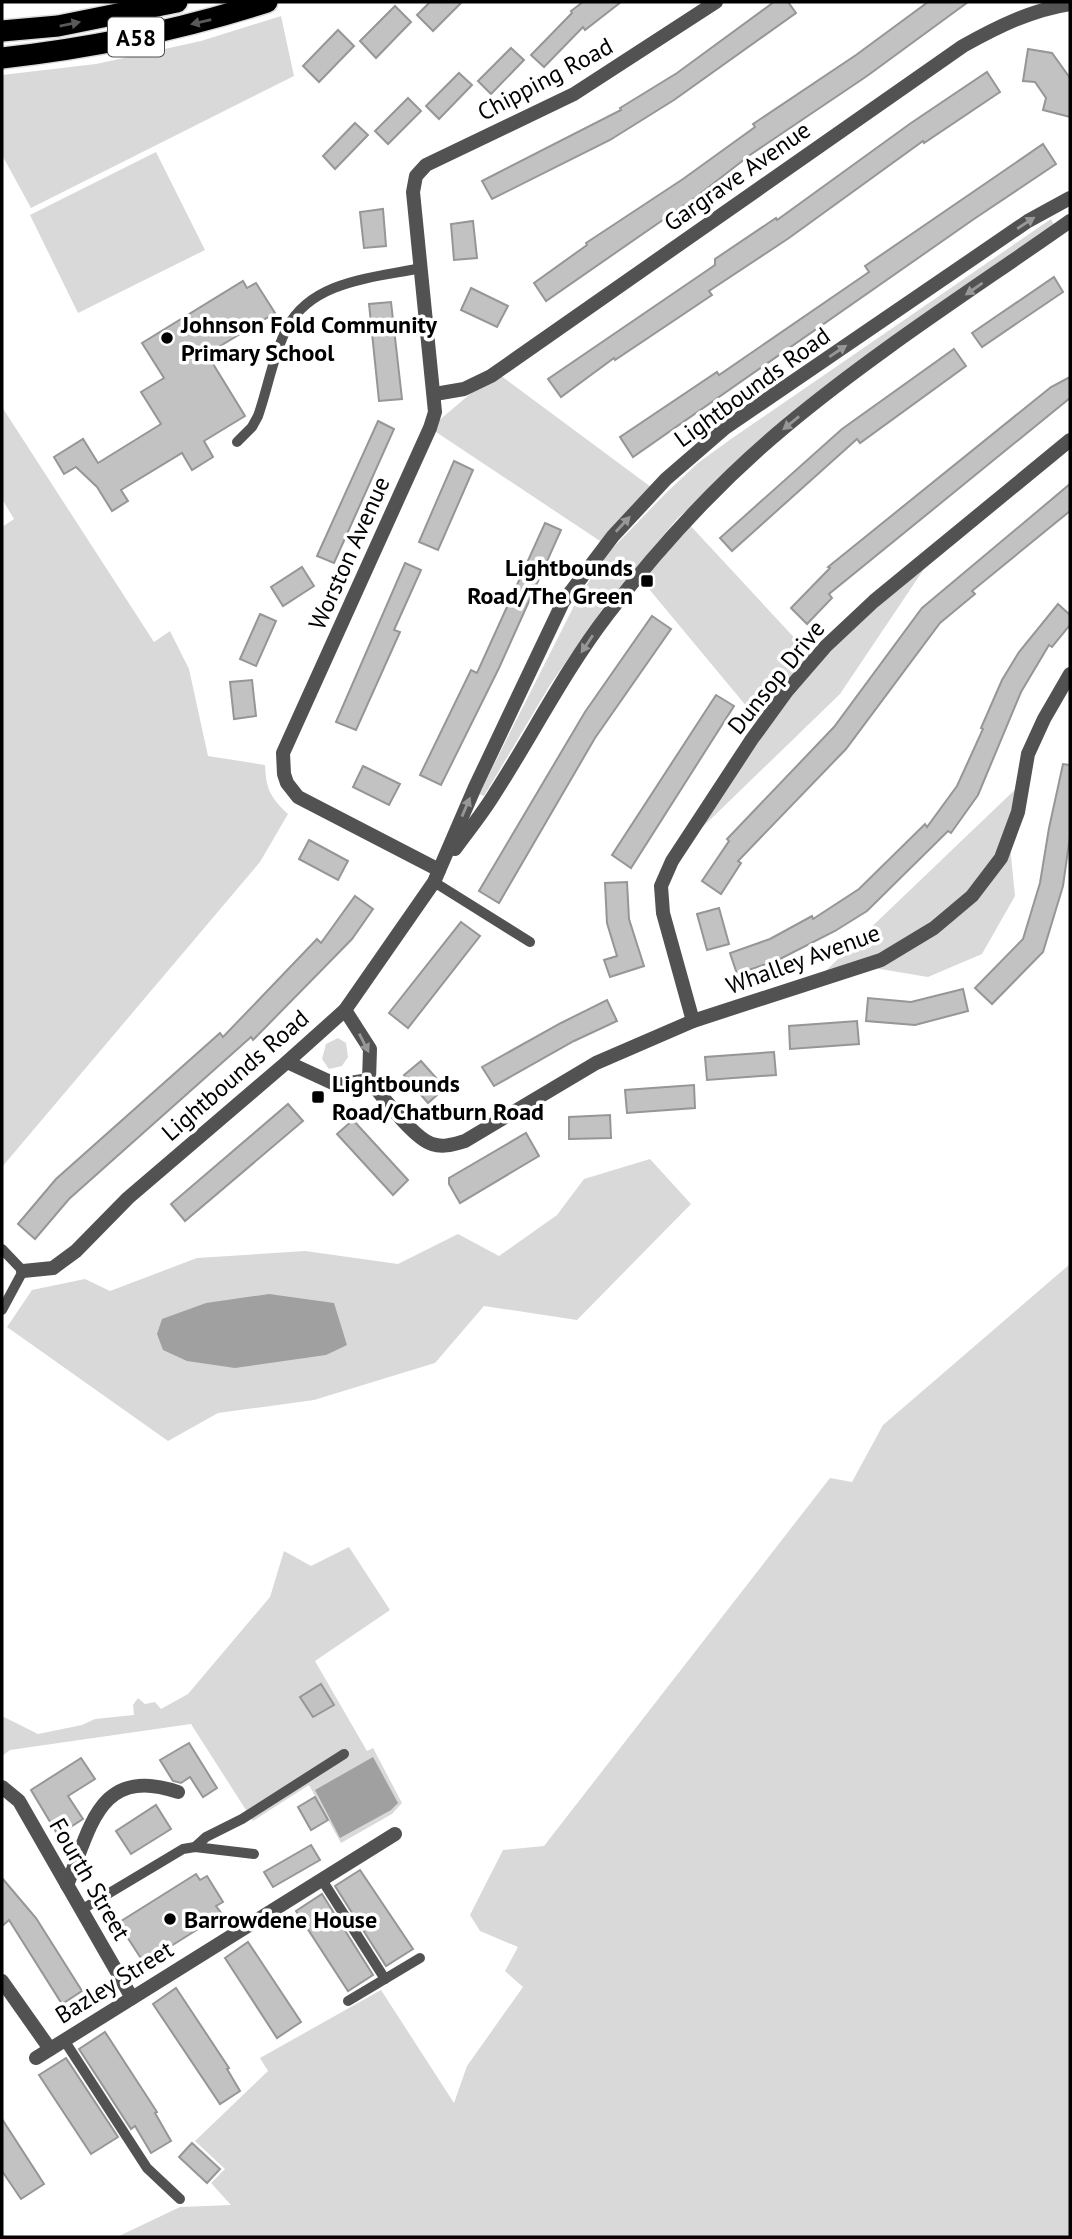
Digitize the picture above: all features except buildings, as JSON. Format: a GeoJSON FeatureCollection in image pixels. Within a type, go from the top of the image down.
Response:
{"type":"FeatureCollection","features":[{"type":"Feature","properties":{"kind":"highway","name":"A58"},"geometry":{"type":"LineString","coordinates":[[2,31],[58,26],[177,2]]}},
{"type":"Feature","properties":{"kind":"highway","name":"A58"},"geometry":{"type":"LineString","coordinates":[[2,58],[109,43],[211,20],[267,2]]}},
{"type":"Feature","properties":{"kind":"street","name":"Chipping Road"},"geometry":{"type":"LineString","coordinates":[[426,165],[574,94],[716,2]]}},
{"type":"Feature","properties":{"kind":"street","name":"Gargrave Avenue"},"geometry":{"type":"LineString","coordinates":[[435,394],[464,389],[491,376],[963,46],[1004,23],[1050,7],[1070,4]]}},
{"type":"Feature","properties":{"kind":"street","name":"Worston Avenue"},"geometry":{"type":"LineString","coordinates":[[426,165],[416,176],[413,192],[436,412],[283,753],[282,765],[287,783],[305,801],[436,876]]}},
{"type":"Feature","properties":{"kind":"street","name":"Lightbounds Road"},"geometry":{"type":"LineString","coordinates":[[436,876],[563,602],[612,536],[638,508],[666,479],[724,429],[1028,221],[1070,198]]}},
{"type":"Feature","properties":{"kind":"street","name":"Lightbounds Road"},"geometry":{"type":"LineString","coordinates":[[23,1271],[53,1268],[76,1251],[128,1198],[345,1010],[494,795],[562,680],[607,615],[667,542],[727,480],[787,426],[878,356],[1070,221]]}},
{"type":"Feature","properties":{"kind":"street","name":"Dunsop Drive"},"geometry":{"type":"LineString","coordinates":[[693,1021],[663,913],[661,886],[672,861],[762,725],[826,646],[874,601],[1070,440]]}},
{"type":"Feature","properties":{"kind":"street","name":"Whalley Avenue"},"geometry":{"type":"LineString","coordinates":[[369,1080],[420,1139],[432,1145],[447,1146],[465,1141],[596,1063],[693,1021],[881,960],[934,928],[972,896],[1001,858],[1018,812],[1028,754],[1070,674]]}},
{"type":"Feature","properties":{"kind":"street"},"geometry":{"type":"LineString","coordinates":[[288,1062],[337,1085],[369,1080],[370,1049],[345,1010]]}},
{"type":"Feature","properties":{"kind":"street"},"geometry":{"type":"LineString","coordinates":[[67,1885],[95,1817],[106,1800],[137,1784],[155,1784],[178,1792]]}},
{"type":"Feature","properties":{"kind":"street","name":"Fourth Street"},"geometry":{"type":"LineString","coordinates":[[2,1787],[19,1801],[132,1998]]}},
{"type":"Feature","properties":{"kind":"street","name":"Bazley Street"},"geometry":{"type":"LineString","coordinates":[[36,2058],[395,1834]]}},
{"type":"Feature","properties":{"kind":"street"},"geometry":{"type":"LineString","coordinates":[[2,1981],[50,2049]]}},
{"type":"Feature","properties":{"kind":"lane"},"geometry":{"type":"LineString","coordinates":[[237,442],[258,416],[286,330],[304,306],[321,293],[339,285],[421,268]]}},
{"type":"Feature","properties":{"kind":"lane"},"geometry":{"type":"LineString","coordinates":[[436,876],[530,942]]}},
{"type":"Feature","properties":{"kind":"lane"},"geometry":{"type":"LineString","coordinates":[[2,1249],[23,1271],[2,1310]]}},
{"type":"Feature","properties":{"kind":"lane"},"geometry":{"type":"LineString","coordinates":[[195,1847],[206,1837],[242,1819],[344,1754]]}},
{"type":"Feature","properties":{"kind":"lane"},"geometry":{"type":"LineString","coordinates":[[81,1910],[172,1854],[195,1847],[254,1854]]}},
{"type":"Feature","properties":{"kind":"lane"},"geometry":{"type":"LineString","coordinates":[[322,1880],[385,1979]]}},
{"type":"Feature","properties":{"kind":"lane"},"geometry":{"type":"LineString","coordinates":[[348,2001],[419,1958]]}},
{"type":"Feature","properties":{"kind":"lane"},"geometry":{"type":"LineString","coordinates":[[64,2040],[148,2168],[180,2199]]}},
{"type":"Feature","properties":{"kind":"shaded area"},"geometry":{"type":"Polygon","coordinates":[[[281,16],[294,76],[31,208],[2,155],[2,75],[96,64],[201,41],[281,16]]]}},
{"type":"Feature","properties":{"kind":"shaded area"},"geometry":{"type":"Polygon","coordinates":[[[156,152],[205,250],[78,313],[30,215],[156,152]]]}},
{"type":"Feature","properties":{"kind":"shaded area"},"geometry":{"type":"Polygon","coordinates":[[[1051,219],[1054,225],[775,428],[677,519],[605,605],[550,685],[484,796],[479,794],[577,600],[608,553],[667,492],[698,463],[731,439],[1051,219]]]}},
{"type":"Feature","properties":{"kind":"shaded area"},"geometry":{"type":"Polygon","coordinates":[[[496,372],[655,490],[606,545],[430,428],[496,372]]]}},
{"type":"Feature","properties":{"kind":"shaded area"},"geometry":{"type":"Polygon","coordinates":[[[2,407],[154,642],[170,631],[189,669],[208,756],[265,765],[270,792],[288,814],[260,862],[2,1167],[2,527],[14,519],[2,499],[2,407]]]}},
{"type":"Feature","properties":{"kind":"shaded area"},"geometry":{"type":"Polygon","coordinates":[[[687,522],[814,659],[930,560],[840,694],[681,848],[762,725],[639,577],[687,522]]]}},
{"type":"Feature","properties":{"kind":"shaded area"},"geometry":{"type":"Polygon","coordinates":[[[1024,781],[1009,836],[1015,896],[982,954],[928,977],[862,966],[814,982],[1024,781]]]}},
{"type":"Feature","properties":{"kind":"shaded area"},"geometry":{"type":"Polygon","coordinates":[[[338,1038],[346,1043],[348,1057],[342,1066],[329,1069],[322,1059],[326,1044],[338,1038]]]}},
{"type":"Feature","properties":{"kind":"shaded area"},"geometry":{"type":"Polygon","coordinates":[[[650,1159],[691,1204],[577,1320],[484,1306],[435,1363],[314,1400],[218,1413],[168,1441],[7,1327],[32,1290],[85,1279],[110,1291],[197,1258],[305,1251],[398,1264],[458,1234],[499,1256],[557,1215],[584,1179],[650,1159]]]}},
{"type":"Feature","properties":{"kind":"shaded area"},"geometry":{"type":"Polygon","coordinates":[[[1070,1264],[1070,2237],[117,2237],[180,2207],[231,2205],[211,2183],[225,2169],[195,2141],[268,2071],[260,2058],[381,1990],[454,2103],[467,2066],[523,1987],[505,1971],[518,1947],[480,1931],[470,1915],[503,1850],[544,1846],[830,1478],[852,1482],[883,1425],[1070,1264]]]}},
{"type":"Feature","properties":{"kind":"shaded area"},"geometry":{"type":"Polygon","coordinates":[[[269,1294],[334,1303],[347,1345],[326,1355],[235,1368],[187,1361],[163,1350],[157,1334],[162,1319],[206,1303],[269,1294]]]}},
{"type":"Feature","properties":{"kind":"shaded area"},"geometry":{"type":"Polygon","coordinates":[[[349,1547],[390,1610],[315,1661],[367,1751],[373,1748],[402,1803],[392,1814],[341,1843],[309,1785],[253,1821],[191,1724],[10,1750],[2,1756],[4,1717],[38,1734],[82,1725],[95,1719],[134,1715],[133,1705],[138,1698],[145,1704],[155,1702],[161,1709],[188,1694],[270,1597],[284,1551],[311,1566],[349,1547]]]}},
{"type":"Feature","properties":{"kind":"shaded area"},"geometry":{"type":"Polygon","coordinates":[[[373,1757],[398,1803],[391,1810],[340,1838],[315,1790],[373,1757]]]}},
{"type":"Feature","properties":{"kind":"place","name":"Johnson Fold Community Primary School"},"geometry":{"type":"Point","coordinates":[167,338]}},
{"type":"Feature","properties":{"kind":"place","name":"Lightbounds Road/The Green"},"geometry":{"type":"Point","coordinates":[647,581]}},
{"type":"Feature","properties":{"kind":"place","name":"Lightbounds Road/Chatburn Road"},"geometry":{"type":"Point","coordinates":[318,1097]}},
{"type":"Feature","properties":{"kind":"place","name":"Barrowdene House"},"geometry":{"type":"Point","coordinates":[170,1919]}}]}
